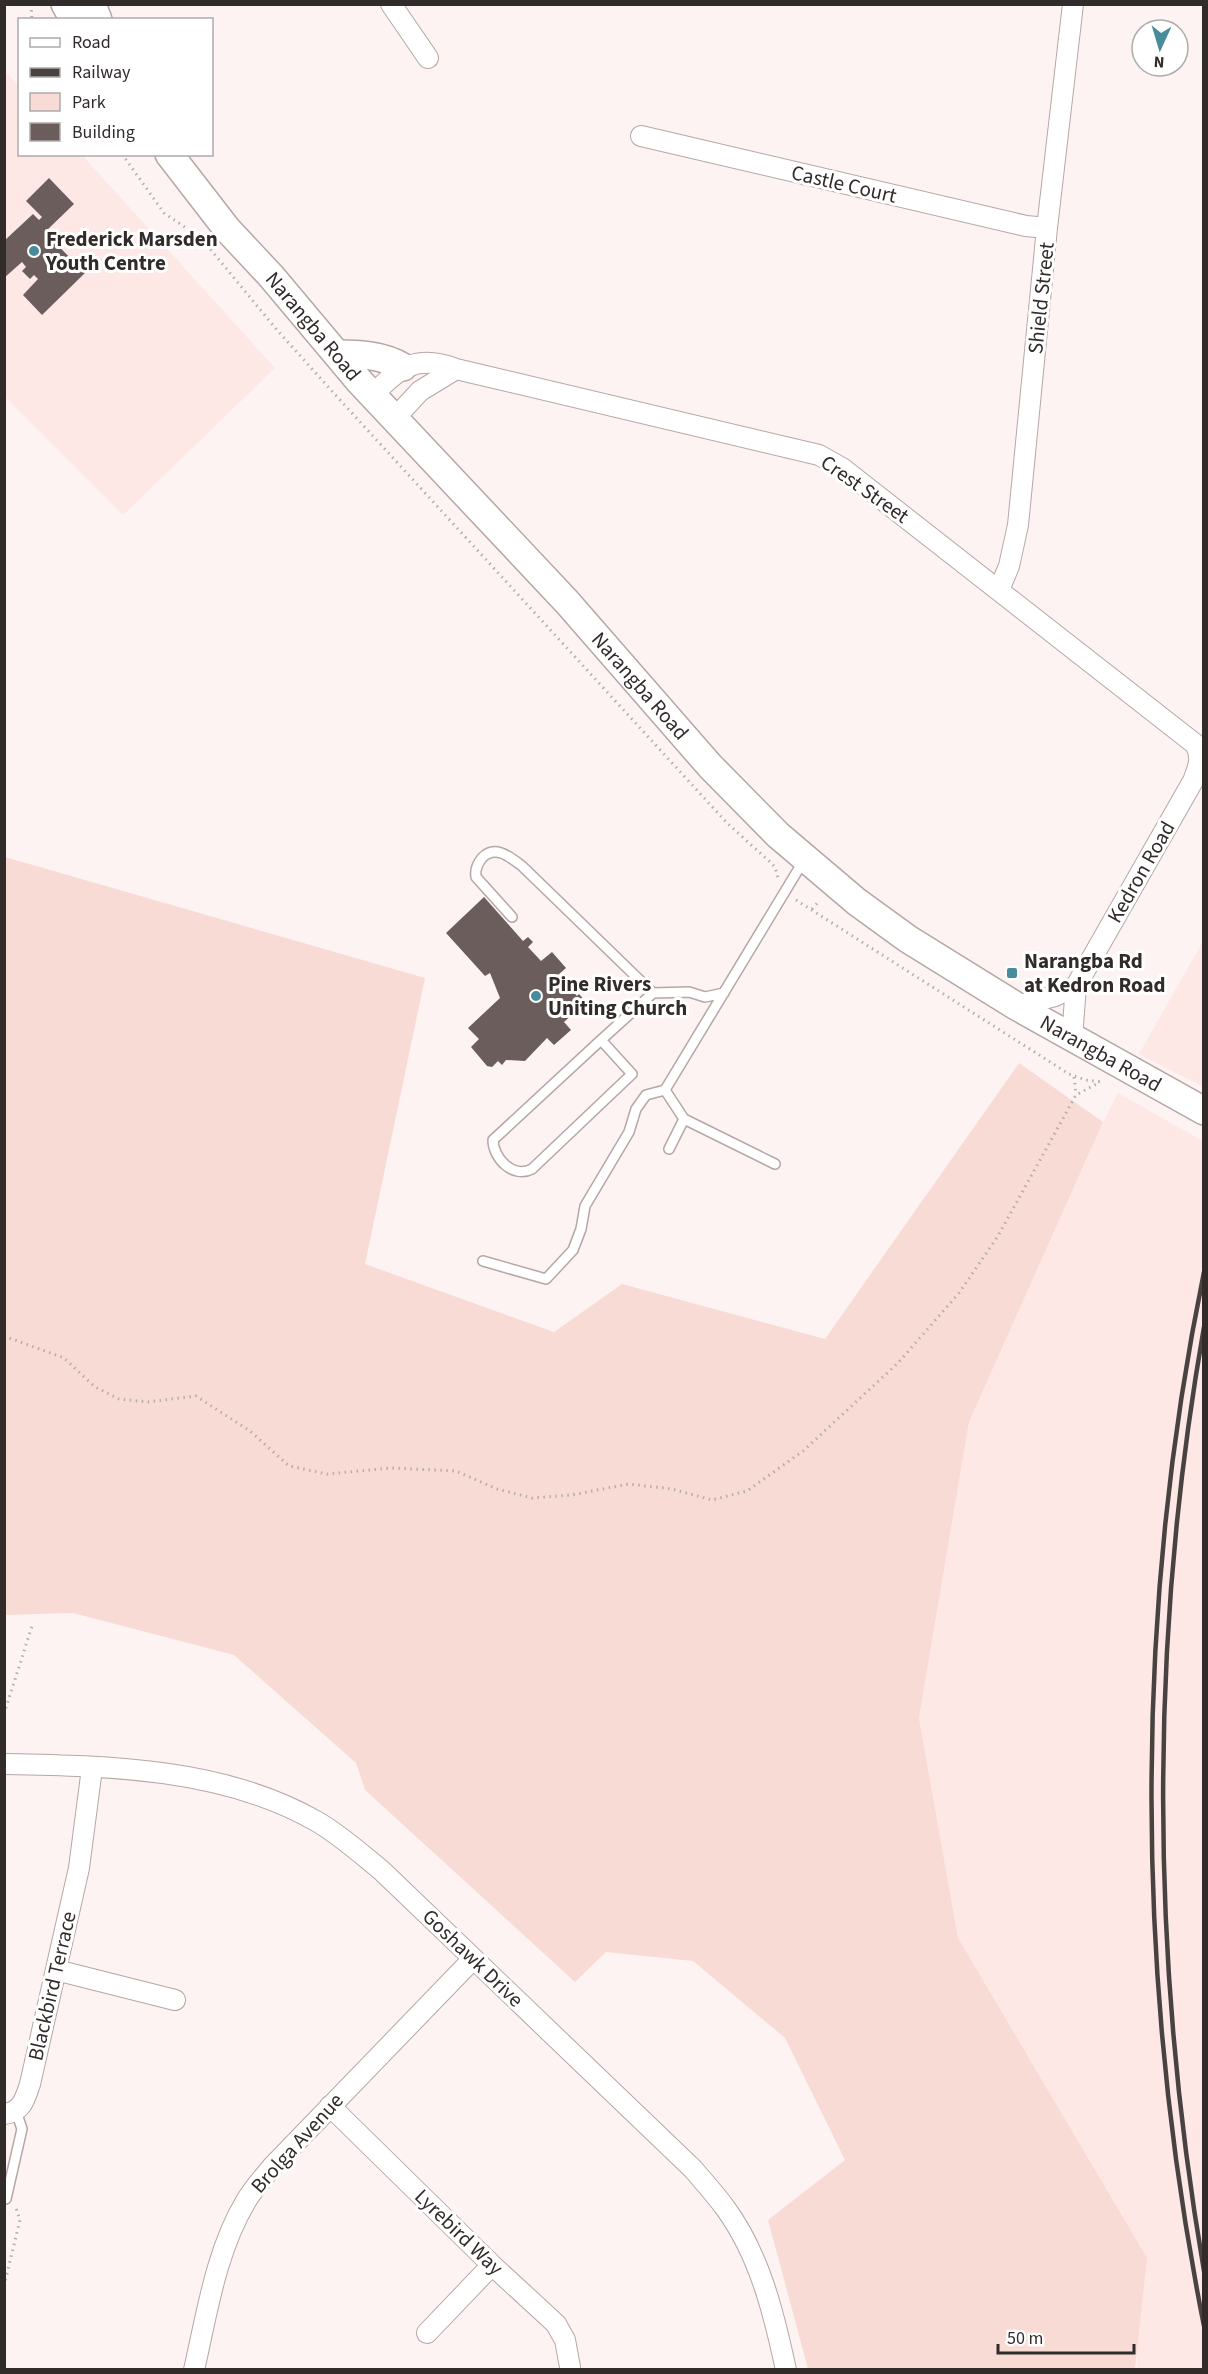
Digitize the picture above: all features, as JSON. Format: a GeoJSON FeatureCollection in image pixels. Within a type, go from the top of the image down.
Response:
{"type":"FeatureCollection","features":[{"type":"Feature","properties":{"kind":"main road"},"geometry":{"type":"LineString","coordinates":[[65,4],[73,18]]}},
{"type":"Feature","properties":{"kind":"main road","name":"Narangba Road"},"geometry":{"type":"LineString","coordinates":[[171,156],[227,229],[271,276],[373,395],[567,602],[724,780],[778,835],[883,922],[1016,1006],[1203,1111]]}},
{"type":"Feature","properties":{"kind":"main road"},"geometry":{"type":"LineString","coordinates":[[337,354],[368,355],[403,367]]}},
{"type":"Feature","properties":{"kind":"street"},"geometry":{"type":"LineString","coordinates":[[391,4],[428,58]]}},
{"type":"Feature","properties":{"kind":"street","name":"Shield Street"},"geometry":{"type":"LineString","coordinates":[[999,590],[1009,566],[1018,525],[1047,228],[1073,4]]}},
{"type":"Feature","properties":{"kind":"street","name":"Castle Court"},"geometry":{"type":"LineString","coordinates":[[641,136],[1026,226],[1047,228]]}},
{"type":"Feature","properties":{"kind":"street","name":"Crest Street"},"geometry":{"type":"LineString","coordinates":[[403,367],[442,363],[456,369],[819,455],[842,468],[1187,737],[1195,744],[1200,755]]}},
{"type":"Feature","properties":{"kind":"street"},"geometry":{"type":"LineString","coordinates":[[373,395],[395,372],[403,367]]}},
{"type":"Feature","properties":{"kind":"street"},"geometry":{"type":"LineString","coordinates":[[395,418],[420,390],[456,369]]}},
{"type":"Feature","properties":{"kind":"street","name":"Kedron Road"},"geometry":{"type":"LineString","coordinates":[[1072,1038],[1076,986],[1192,782],[1200,755]]}},
{"type":"Feature","properties":{"kind":"street"},"geometry":{"type":"LineString","coordinates":[[1016,1006],[1055,996],[1076,986]]}},
{"type":"Feature","properties":{"kind":"street","name":"Goshawk Drive"},"geometry":{"type":"LineString","coordinates":[[4,1764],[189,1776],[221,1782],[257,1793],[286,1806],[317,1822],[352,1845],[381,1870],[693,2169],[727,2210],[752,2254],[774,2311],[786,2370]]}},
{"type":"Feature","properties":{"kind":"street","name":"Blackbird Terrace"},"geometry":{"type":"LineString","coordinates":[[10,2113],[26,2098],[30,2084],[79,1868],[92,1768]]}},
{"type":"Feature","properties":{"kind":"street","name":"Brolga Avenue"},"geometry":{"type":"LineString","coordinates":[[194,2370],[210,2300],[227,2241],[247,2199],[272,2168],[330,2106],[473,1959]]}},
{"type":"Feature","properties":{"kind":"street"},"geometry":{"type":"LineString","coordinates":[[56,1970],[174,2000]]}},
{"type":"Feature","properties":{"kind":"street","name":"Lyrebird Way"},"geometry":{"type":"LineString","coordinates":[[330,2106],[492,2265],[556,2324],[565,2340],[570,2367]]}},
{"type":"Feature","properties":{"kind":"street"},"geometry":{"type":"LineString","coordinates":[[427,2333],[492,2265]]}},
{"type":"Feature","properties":{"kind":"lane"},"geometry":{"type":"LineString","coordinates":[[512,917],[476,877],[478,862],[493,851],[510,857],[530,873],[653,993]]}},
{"type":"Feature","properties":{"kind":"lane"},"geometry":{"type":"LineString","coordinates":[[483,1261],[546,1279],[573,1251],[581,1229],[585,1206],[629,1132],[636,1109],[646,1095],[665,1090],[805,858]]}},
{"type":"Feature","properties":{"kind":"lane"},"geometry":{"type":"LineString","coordinates":[[601,1040],[632,1074],[532,1168],[519,1171],[508,1167],[493,1149],[493,1140],[601,1040],[653,993],[689,992],[705,997],[724,993]]}},
{"type":"Feature","properties":{"kind":"lane"},"geometry":{"type":"LineString","coordinates":[[665,1090],[684,1119],[775,1164]]}},
{"type":"Feature","properties":{"kind":"lane"},"geometry":{"type":"LineString","coordinates":[[669,1149],[684,1119]]}},
{"type":"Feature","properties":{"kind":"lane","name":"Blackbird Terrace"},"geometry":{"type":"LineString","coordinates":[[6,2199],[22,2129],[10,2113]]}},
{"type":"Feature","properties":{"kind":"path"},"geometry":{"type":"LineString","coordinates":[[123,156],[164,213],[201,238],[277,330],[340,400],[727,823],[769,861],[777,872],[777,881]]}},
{"type":"Feature","properties":{"kind":"path"},"geometry":{"type":"LineString","coordinates":[[812,909],[820,900]]}},
{"type":"Feature","properties":{"kind":"path"},"geometry":{"type":"LineString","coordinates":[[4,1336],[64,1358],[95,1387],[118,1399],[148,1402],[196,1396],[250,1431],[289,1466],[327,1474],[392,1468],[456,1471],[497,1489],[532,1498],[571,1495],[629,1484],[672,1489],[712,1500],[747,1491],[803,1451],[898,1363],[959,1293],[998,1236],[1076,1095],[1102,1081],[1074,1077],[812,909],[799,903]]}},
{"type":"Feature","properties":{"kind":"path"},"geometry":{"type":"LineString","coordinates":[[1074,1077],[1076,1095]]}},
{"type":"Feature","properties":{"kind":"path"},"geometry":{"type":"LineString","coordinates":[[4,1714],[32,1626]]}},
{"type":"Feature","properties":{"kind":"path"},"geometry":{"type":"LineString","coordinates":[[4,2286],[20,2220],[16,2208]]}},
{"type":"Feature","properties":{"kind":"shaded area"},"geometry":{"type":"Polygon","coordinates":[[[4,70],[18,85],[18,156],[83,156],[275,368],[123,515],[5,397],[4,70]]]}},
{"type":"Feature","properties":{"kind":"shaded area"},"geometry":{"type":"Polygon","coordinates":[[[1203,941],[1204,1087],[1139,1054],[1203,941]]]}},
{"type":"Feature","properties":{"kind":"shaded area"},"geometry":{"type":"Polygon","coordinates":[[[1118,1093],[1203,1141],[1203,2369],[1138,2369],[1125,2252],[958,1938],[919,1718],[969,1422],[1118,1093]]]}},
{"type":"Feature","properties":{"kind":"green space"},"geometry":{"type":"Polygon","coordinates":[[[5,857],[425,978],[365,1264],[554,1332],[622,1284],[825,1339],[1019,1063],[1103,1122],[969,1422],[919,1718],[958,1938],[1147,2258],[1135,2369],[808,2369],[768,2220],[845,2160],[785,2038],[693,1961],[606,1952],[575,1982],[365,1790],[356,1763],[234,1655],[73,1613],[5,1615],[5,857]]]}},
{"type":"Feature","properties":{"kind":"building","name":"Frederick Marsden Youth Centre"},"geometry":{"type":"Polygon","coordinates":[[[49,178],[74,204],[45,232],[74,262],[76,260],[87,271],[42,315],[23,295],[38,279],[34,275],[30,279],[22,271],[26,267],[22,262],[4,278],[4,241],[33,214],[39,220],[42,217],[26,201],[49,178]]]}},
{"type":"Feature","properties":{"kind":"building"},"geometry":{"type":"Polygon","coordinates":[[[484,897],[523,941],[528,937],[533,942],[528,947],[541,961],[552,952],[566,968],[558,975],[577,996],[579,994],[586,1002],[564,1022],[571,1030],[554,1045],[547,1038],[525,1061],[506,1060],[502,1065],[498,1061],[492,1067],[487,1066],[471,1047],[479,1039],[468,1028],[500,998],[490,973],[485,976],[446,933],[484,897]]]}},
{"type":"Feature","properties":{"kind":"railway"},"geometry":{"type":"LineString","coordinates":[[1204,1272],[1181,1402],[1164,1534],[1155,1666],[1152,1799],[1155,1932],[1165,2064],[1181,2196],[1204,2326]]}},
{"type":"Feature","properties":{"kind":"railway"},"geometry":{"type":"LineString","coordinates":[[1204,1327],[1186,1444],[1173,1562],[1166,1680],[1163,1799],[1166,1917],[1173,2035],[1186,2153],[1204,2271]]}},
{"type":"Feature","properties":{"kind":"place","name":"Frederick Marsden Youth Centre"},"geometry":{"type":"Point","coordinates":[34,251]}},
{"type":"Feature","properties":{"kind":"place","name":"Narangba Rd at Kedron Road"},"geometry":{"type":"Point","coordinates":[1012,973]}},
{"type":"Feature","properties":{"kind":"place","name":"Pine Rivers Uniting Church"},"geometry":{"type":"Point","coordinates":[536,996]}}]}
